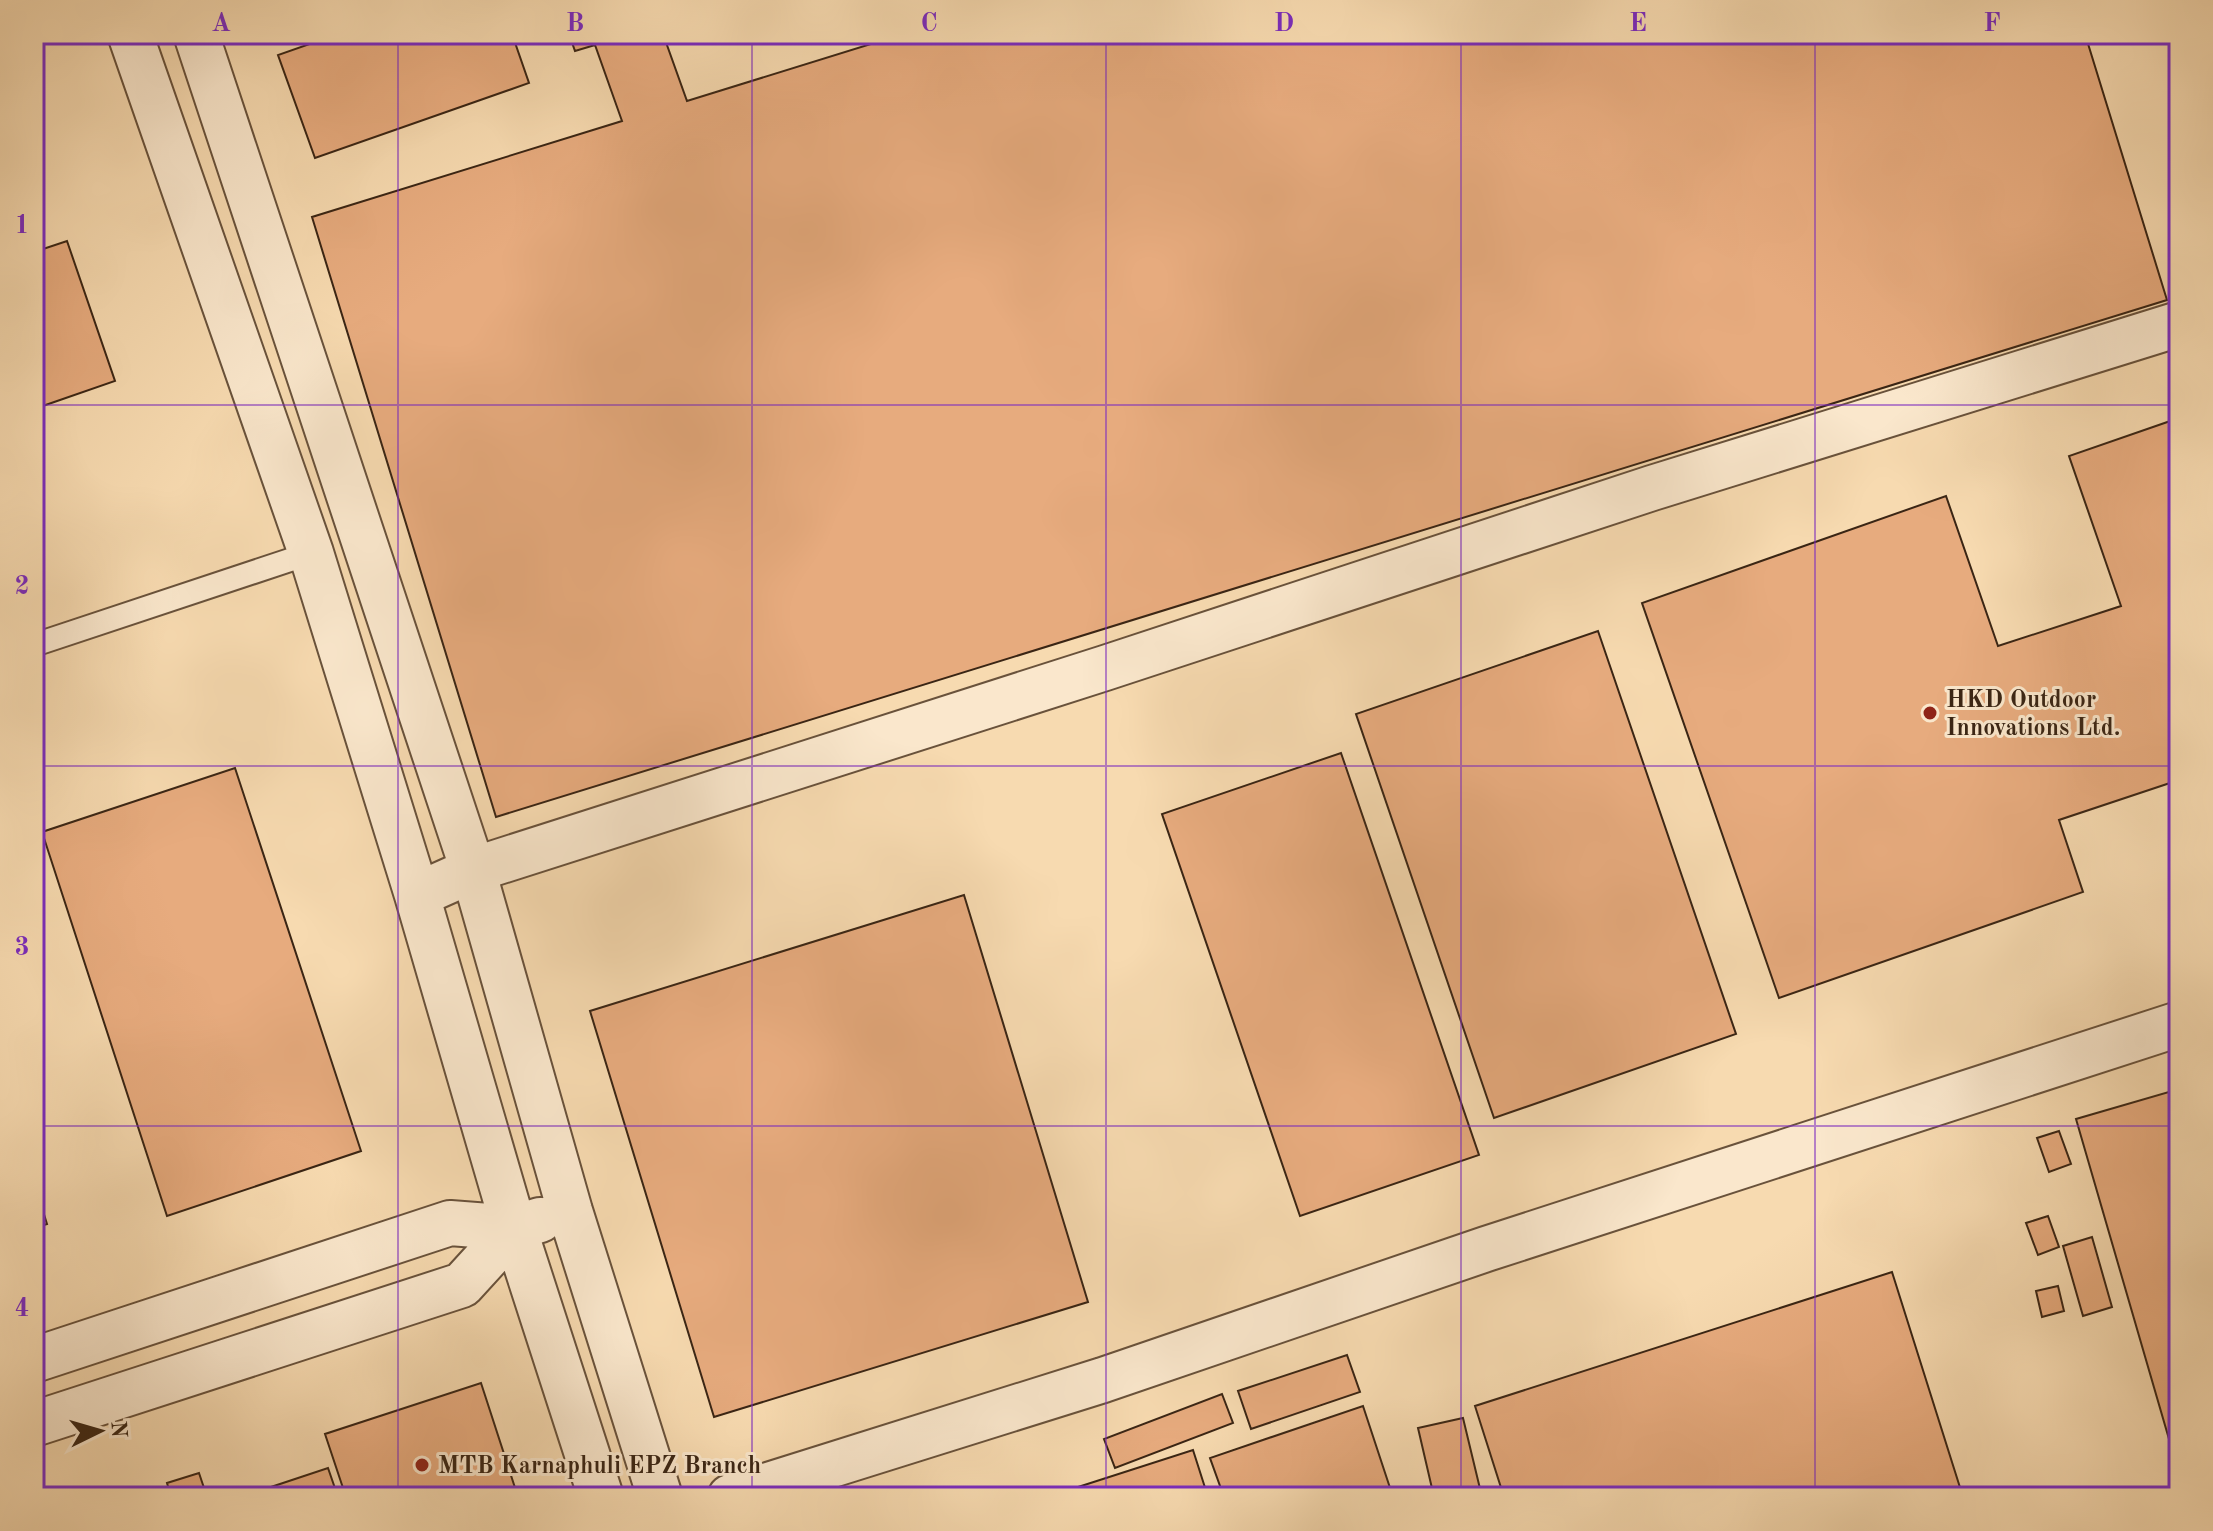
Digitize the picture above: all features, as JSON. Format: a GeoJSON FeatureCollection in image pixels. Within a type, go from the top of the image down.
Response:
{"type":"FeatureCollection","features":[{"type":"Feature","properties":{"kind":"street"},"geometry":{"type":"LineString","coordinates":[[130,34],[311,553],[417,895],[514,1228],[601,1497]]}},
{"type":"Feature","properties":{"kind":"street"},"geometry":{"type":"LineString","coordinates":[[196,34],[473,870],[570,1211],[660,1497]]}},
{"type":"Feature","properties":{"kind":"street"},"geometry":{"type":"LineString","coordinates":[[417,895],[473,870],[1105,668],[1652,488],[2179,324]]}},
{"type":"Feature","properties":{"kind":"street"},"geometry":{"type":"LineString","coordinates":[[311,553],[361,535]]}},
{"type":"Feature","properties":{"kind":"street"},"geometry":{"type":"LineString","coordinates":[[730,1497],[1103,1380],[1486,1249],[2179,1024]]}},
{"type":"Feature","properties":{"kind":"street"},"geometry":{"type":"LineString","coordinates":[[34,1360],[450,1223],[514,1228],[570,1211]]}},
{"type":"Feature","properties":{"kind":"street"},"geometry":{"type":"LineString","coordinates":[[34,1424],[462,1285],[514,1228]]}},
{"type":"Feature","properties":{"kind":"lane"},"geometry":{"type":"LineString","coordinates":[[34,645],[311,553]]}},
{"type":"Feature","properties":{"kind":"building"},"geometry":{"type":"Polygon","coordinates":[[[338,34],[512,34],[529,83],[315,158],[278,55],[338,34]]]}},
{"type":"Feature","properties":{"kind":"building"},"geometry":{"type":"Polygon","coordinates":[[[569,34],[663,34],[687,101],[903,34],[2085,34],[2167,300],[496,817],[312,217],[622,121],[595,45],[575,51],[569,34]]]}},
{"type":"Feature","properties":{"kind":"building"},"geometry":{"type":"Polygon","coordinates":[[[34,157],[40,177],[34,179],[34,157]]]}},
{"type":"Feature","properties":{"kind":"building"},"geometry":{"type":"Polygon","coordinates":[[[67,241],[115,381],[34,409],[34,252],[67,241]]]}},
{"type":"Feature","properties":{"kind":"building","name":"HKD Outdoor Innovations Ltd."},"geometry":{"type":"Polygon","coordinates":[[[2179,418],[2179,780],[2059,820],[2083,892],[1779,998],[1642,603],[1946,496],[1998,646],[2121,606],[2069,456],[2179,418]]]}},
{"type":"Feature","properties":{"kind":"building"},"geometry":{"type":"Polygon","coordinates":[[[1598,631],[1736,1034],[1494,1118],[1356,714],[1598,631]]]}},
{"type":"Feature","properties":{"kind":"building"},"geometry":{"type":"Polygon","coordinates":[[[1341,753],[1479,1155],[1300,1216],[1162,814],[1341,753]]]}},
{"type":"Feature","properties":{"kind":"building"},"geometry":{"type":"Polygon","coordinates":[[[235,768],[361,1151],[167,1216],[42,832],[235,768]]]}},
{"type":"Feature","properties":{"kind":"building"},"geometry":{"type":"Polygon","coordinates":[[[964,895],[1088,1302],[714,1417],[590,1011],[964,895]]]}},
{"type":"Feature","properties":{"kind":"building"},"geometry":{"type":"Polygon","coordinates":[[[2179,1089],[2179,1436],[2169,1439],[2076,1119],[2179,1089]]]}},
{"type":"Feature","properties":{"kind":"building"},"geometry":{"type":"Polygon","coordinates":[[[2059,1131],[2071,1164],[2049,1172],[2037,1138],[2059,1131]]]}},
{"type":"Feature","properties":{"kind":"building"},"geometry":{"type":"Polygon","coordinates":[[[34,1182],[47,1224],[34,1228],[34,1182]]]}},
{"type":"Feature","properties":{"kind":"building"},"geometry":{"type":"Polygon","coordinates":[[[2048,1216],[2059,1247],[2038,1255],[2026,1223],[2048,1216]]]}},
{"type":"Feature","properties":{"kind":"building"},"geometry":{"type":"Polygon","coordinates":[[[2092,1237],[2112,1307],[2083,1316],[2063,1246],[2092,1237]]]}},
{"type":"Feature","properties":{"kind":"building"},"geometry":{"type":"Polygon","coordinates":[[[1892,1272],[1963,1497],[1504,1497],[1475,1406],[1892,1272]]]}},
{"type":"Feature","properties":{"kind":"building"},"geometry":{"type":"Polygon","coordinates":[[[2058,1286],[2064,1311],[2042,1317],[2036,1291],[2058,1286]]]}},
{"type":"Feature","properties":{"kind":"building"},"geometry":{"type":"Polygon","coordinates":[[[1347,1355],[1360,1392],[1251,1429],[1238,1391],[1347,1355]]]}},
{"type":"Feature","properties":{"kind":"building","name":"MTB Karnaphuli EPZ Branch"},"geometry":{"type":"Polygon","coordinates":[[[481,1383],[518,1497],[346,1497],[325,1434],[481,1383]]]}},
{"type":"Feature","properties":{"kind":"building"},"geometry":{"type":"Polygon","coordinates":[[[1222,1394],[1233,1423],[1115,1468],[1104,1439],[1222,1394]]]}},
{"type":"Feature","properties":{"kind":"building"},"geometry":{"type":"Polygon","coordinates":[[[1363,1406],[1393,1497],[1224,1497],[1210,1458],[1363,1406]]]}},
{"type":"Feature","properties":{"kind":"building"},"geometry":{"type":"Polygon","coordinates":[[[1463,1418],[1482,1497],[1434,1497],[1418,1428],[1463,1418]]]}},
{"type":"Feature","properties":{"kind":"building"},"geometry":{"type":"Polygon","coordinates":[[[1193,1450],[1208,1497],[1047,1497],[1193,1450]]]}},
{"type":"Feature","properties":{"kind":"building"},"geometry":{"type":"Polygon","coordinates":[[[328,1468],[338,1497],[241,1497],[328,1468]]]}},
{"type":"Feature","properties":{"kind":"building"},"geometry":{"type":"Polygon","coordinates":[[[199,1473],[207,1497],[171,1497],[167,1483],[199,1473]]]}},
{"type":"Feature","properties":{"kind":"place","name":"HKD Outdoor Innovations Ltd."},"geometry":{"type":"Point","coordinates":[1930,713]}},
{"type":"Feature","properties":{"kind":"place","name":"MTB Karnaphuli EPZ Branch"},"geometry":{"type":"Point","coordinates":[422,1465]}}]}
